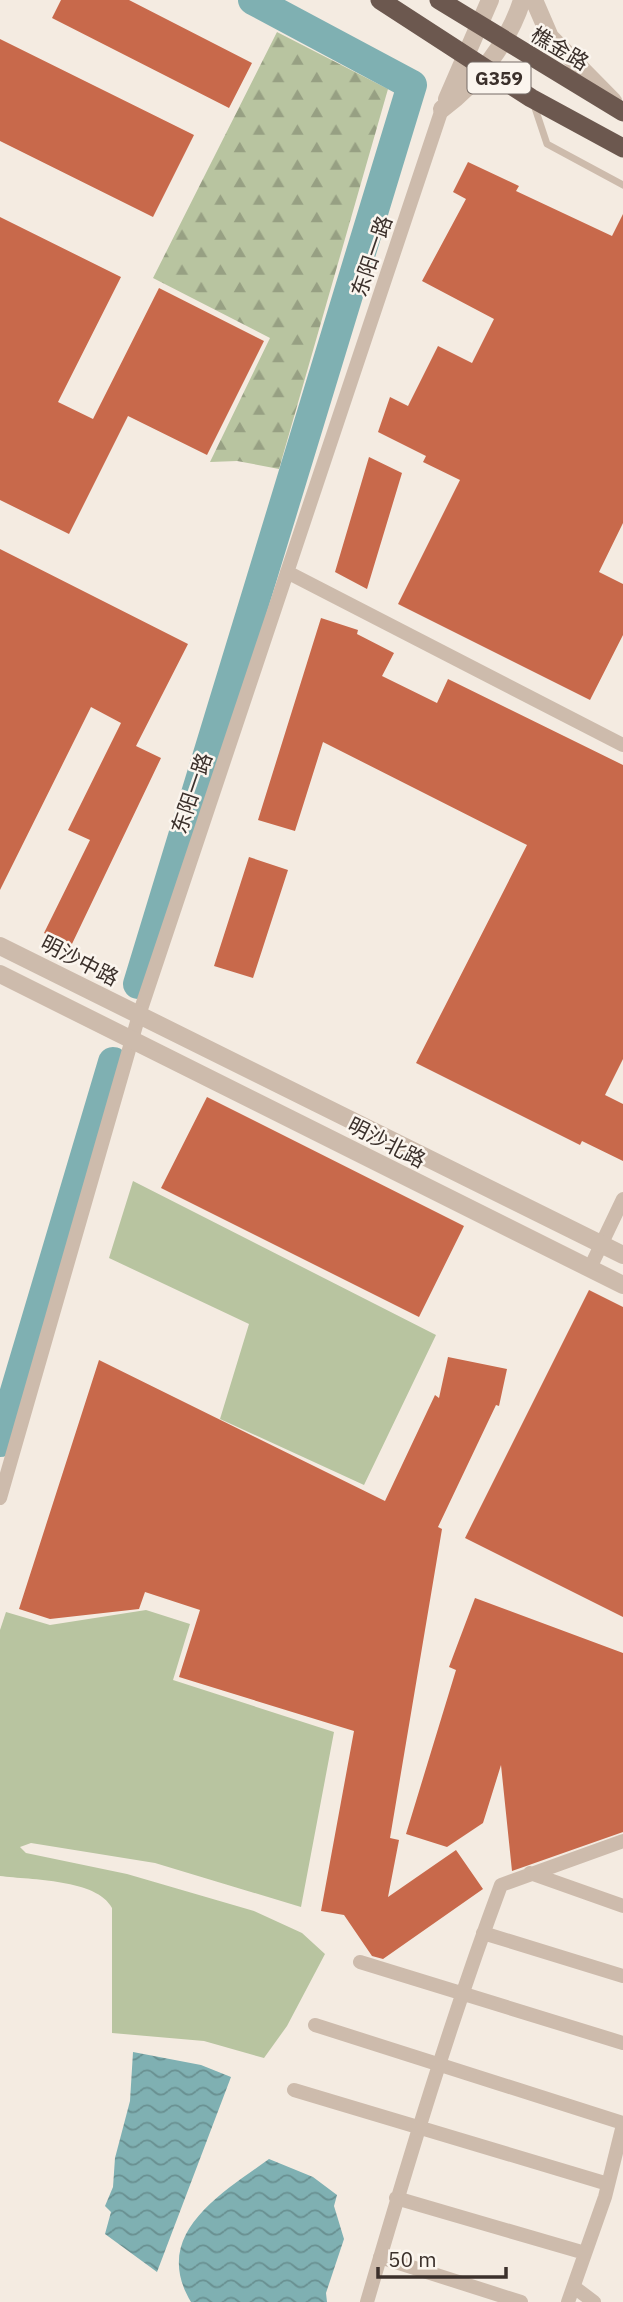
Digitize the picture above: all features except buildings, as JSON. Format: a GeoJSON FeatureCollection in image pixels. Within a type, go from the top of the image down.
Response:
{"type":"FeatureCollection","features":[{"type":"Feature","properties":{"kind":"highway","name":"G359"},"geometry":{"type":"LineString","coordinates":[[380,0],[531,98],[623,148]]}},
{"type":"Feature","properties":{"kind":"highway","name":"樵金路"},"geometry":{"type":"LineString","coordinates":[[439,0],[623,111]]}},
{"type":"Feature","properties":{"kind":"street"},"geometry":{"type":"LineString","coordinates":[[442,109],[490,0]]}},
{"type":"Feature","properties":{"kind":"street"},"geometry":{"type":"LineString","coordinates":[[442,109],[483,68],[503,41],[522,0]]}},
{"type":"Feature","properties":{"kind":"street"},"geometry":{"type":"LineString","coordinates":[[534,0],[550,37],[623,111]]}},
{"type":"Feature","properties":{"kind":"street","name":"东阳一路"},"geometry":{"type":"LineString","coordinates":[[0,1498],[131,1040],[442,109]]}},
{"type":"Feature","properties":{"kind":"street"},"geometry":{"type":"LineString","coordinates":[[287,572],[623,745]]}},
{"type":"Feature","properties":{"kind":"street","name":"明沙中路"},"geometry":{"type":"LineString","coordinates":[[0,946],[139,1015]]}},
{"type":"Feature","properties":{"kind":"street"},"geometry":{"type":"LineString","coordinates":[[0,974],[131,1040]]}},
{"type":"Feature","properties":{"kind":"street","name":"明沙北路"},"geometry":{"type":"LineString","coordinates":[[139,1015],[623,1255]]}},
{"type":"Feature","properties":{"kind":"street","name":"明沙北路"},"geometry":{"type":"LineString","coordinates":[[131,1040],[623,1285]]}},
{"type":"Feature","properties":{"kind":"street"},"geometry":{"type":"LineString","coordinates":[[590,1268],[623,1199]]}},
{"type":"Feature","properties":{"kind":"street"},"geometry":{"type":"LineString","coordinates":[[367,2302],[396,2198],[442,2065],[461,1993],[501,1885],[530,1872],[623,1841]]}},
{"type":"Feature","properties":{"kind":"street"},"geometry":{"type":"LineString","coordinates":[[530,1872],[623,1906]]}},
{"type":"Feature","properties":{"kind":"street"},"geometry":{"type":"LineString","coordinates":[[483,1933],[623,1976]]}},
{"type":"Feature","properties":{"kind":"street"},"geometry":{"type":"LineString","coordinates":[[360,1962],[623,2043]]}},
{"type":"Feature","properties":{"kind":"street"},"geometry":{"type":"LineString","coordinates":[[315,2025],[623,2124],[608,2185],[568,2302]]}},
{"type":"Feature","properties":{"kind":"street"},"geometry":{"type":"LineString","coordinates":[[294,2090],[608,2185]]}},
{"type":"Feature","properties":{"kind":"street"},"geometry":{"type":"LineString","coordinates":[[396,2198],[585,2253]]}},
{"type":"Feature","properties":{"kind":"street"},"geometry":{"type":"LineString","coordinates":[[380,2257],[521,2302]]}},
{"type":"Feature","properties":{"kind":"street"},"geometry":{"type":"LineString","coordinates":[[574,2287],[594,2302]]}},
{"type":"Feature","properties":{"kind":"lane"},"geometry":{"type":"LineString","coordinates":[[531,98],[548,144],[623,185]]}},
{"type":"Feature","properties":{"kind":"green space"},"geometry":{"type":"Polygon","coordinates":[[[277,32],[388,89],[279,469],[237,461],[210,462],[270,338],[153,278],[277,32]]]}},
{"type":"Feature","properties":{"kind":"green space"},"geometry":{"type":"Polygon","coordinates":[[[133,1181],[436,1335],[364,1485],[220,1419],[249,1324],[109,1258],[133,1181]]]}},
{"type":"Feature","properties":{"kind":"green space"},"geometry":{"type":"Polygon","coordinates":[[[146,1610],[190,1624],[173,1680],[334,1732],[301,1907],[155,1863],[31,1843],[20,1847],[26,1853],[127,1874],[254,1911],[302,1933],[325,1954],[287,2026],[264,2058],[204,2041],[112,2033],[112,1908],[104,1898],[78,1886],[0,1876],[0,1630],[6,1612],[50,1625],[146,1610]]]}},
{"type":"Feature","properties":{"kind":"water"},"geometry":{"type":"Polygon","coordinates":[[[133,2052],[201,2065],[231,2077],[157,2272],[105,2234],[111,2212],[105,2206],[113,2187],[115,2158],[130,2101],[133,2052]]]}},
{"type":"Feature","properties":{"kind":"water"},"geometry":{"type":"Polygon","coordinates":[[[269,2159],[313,2177],[337,2195],[334,2206],[344,2239],[326,2293],[327,2302],[191,2302],[181,2278],[179,2256],[185,2236],[213,2201],[269,2159]]]}},
{"type":"Feature","properties":{"kind":"waterway"},"geometry":{"type":"LineString","coordinates":[[138,984],[412,85],[253,0]]}},
{"type":"Feature","properties":{"kind":"waterway"},"geometry":{"type":"LineString","coordinates":[[0,1442],[113,1062]]}}]}
